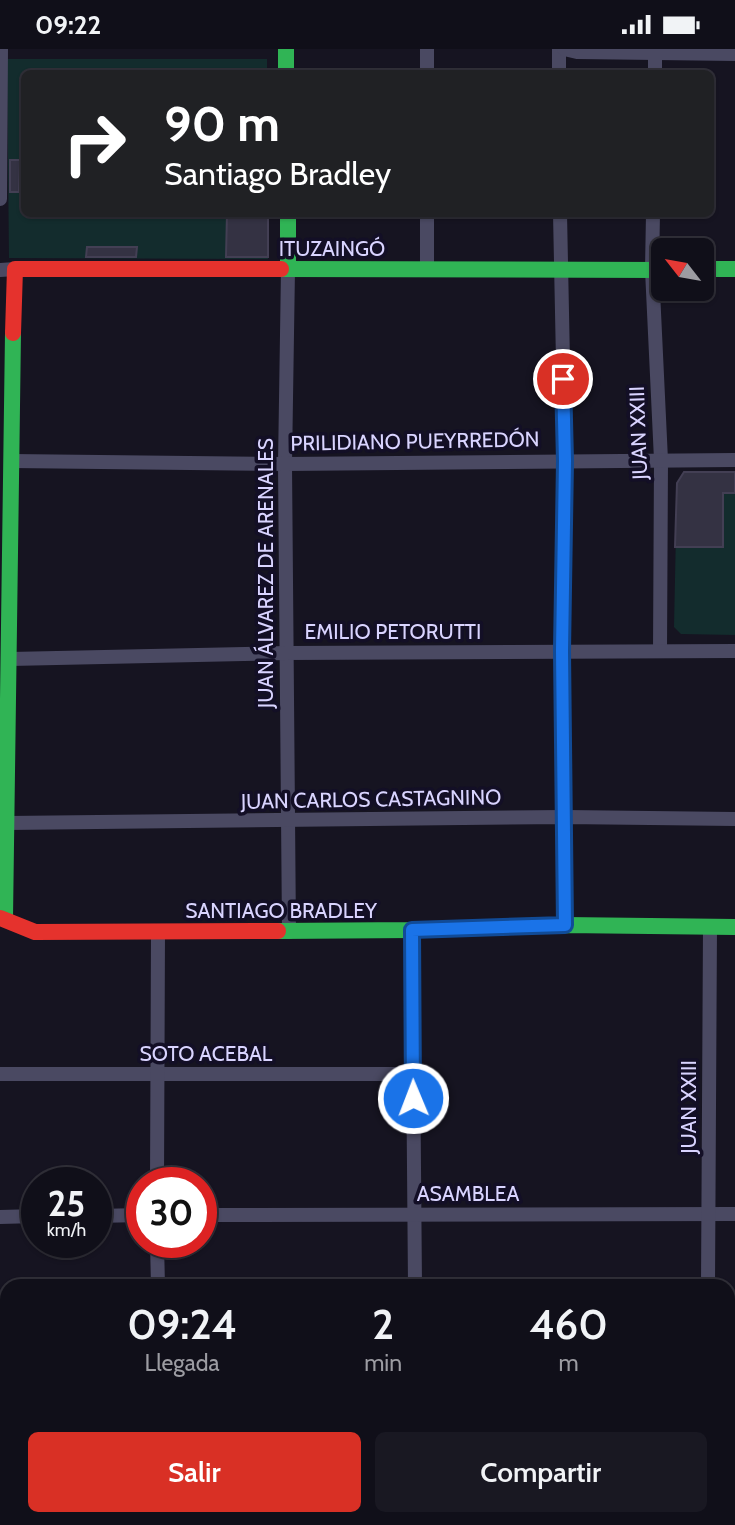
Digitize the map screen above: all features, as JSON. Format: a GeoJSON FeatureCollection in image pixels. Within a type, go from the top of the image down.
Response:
{"type":"FeatureCollection","features":[{"type":"Feature","properties":{"kind":"street"},"geometry":{"type":"LineString","coordinates":[[0,199],[1,49]]}},
{"type":"Feature","properties":{"kind":"street"},"geometry":{"type":"LineString","coordinates":[[286,49],[286,70]]}},
{"type":"Feature","properties":{"kind":"street"},"geometry":{"type":"LineString","coordinates":[[427,70],[428,49]]}},
{"type":"Feature","properties":{"kind":"street"},"geometry":{"type":"LineString","coordinates":[[559,70],[561,49],[577,52],[735,54]]}},
{"type":"Feature","properties":{"kind":"street"},"geometry":{"type":"LineString","coordinates":[[654,70],[655,51]]}},
{"type":"Feature","properties":{"kind":"street","name":"JUAN ÁLVAREZ DE ARENALES"},"geometry":{"type":"LineString","coordinates":[[288,217],[285,464],[289,932]]}},
{"type":"Feature","properties":{"kind":"street"},"geometry":{"type":"LineString","coordinates":[[427,217],[427,268]]}},
{"type":"Feature","properties":{"kind":"street"},"geometry":{"type":"LineString","coordinates":[[560,217],[565,461],[562,651],[565,925]]}},
{"type":"Feature","properties":{"kind":"street","name":"JUAN XXIII"},"geometry":{"type":"LineString","coordinates":[[653,217],[655,238]]}},
{"type":"Feature","properties":{"kind":"street"},"geometry":{"type":"LineString","coordinates":[[3,918],[7,823],[4,756],[10,659],[5,594],[11,461],[5,430],[7,269]]}},
{"type":"Feature","properties":{"kind":"street","name":"ITUZAINGÓ"},"geometry":{"type":"LineString","coordinates":[[7,269],[651,270]]}},
{"type":"Feature","properties":{"kind":"street"},"geometry":{"type":"LineString","coordinates":[[714,269],[735,269]]}},
{"type":"Feature","properties":{"kind":"street","name":"JUAN XXIII"},"geometry":{"type":"LineString","coordinates":[[658,301],[660,651]]}},
{"type":"Feature","properties":{"kind":"street","name":"PRILIDIANO PUEYRREDÓN"},"geometry":{"type":"LineString","coordinates":[[11,461],[285,464],[735,460]]}},
{"type":"Feature","properties":{"kind":"street","name":"EMILIO PETORUTTI"},"geometry":{"type":"LineString","coordinates":[[10,659],[287,653],[735,651]]}},
{"type":"Feature","properties":{"kind":"street","name":"JUAN CARLOS CASTAGNINO"},"geometry":{"type":"LineString","coordinates":[[7,823],[565,817],[735,819]]}},
{"type":"Feature","properties":{"kind":"street","name":"SANTIAGO BRADLEY"},"geometry":{"type":"LineString","coordinates":[[3,918],[24,930],[35,932],[289,932],[565,925],[735,927]]}},
{"type":"Feature","properties":{"kind":"street","name":"JUAN XXIII"},"geometry":{"type":"LineString","coordinates":[[708,1279],[710,927]]}},
{"type":"Feature","properties":{"kind":"street"},"geometry":{"type":"LineString","coordinates":[[412,930],[415,1279]]}},
{"type":"Feature","properties":{"kind":"street"},"geometry":{"type":"LineString","coordinates":[[157,1167],[158,932]]}},
{"type":"Feature","properties":{"kind":"street","name":"SOTO ACEBAL"},"geometry":{"type":"LineString","coordinates":[[0,1074],[412,1074]]}},
{"type":"Feature","properties":{"kind":"street","name":"ASAMBLEA"},"geometry":{"type":"LineString","coordinates":[[217,1215],[735,1214]]}},
{"type":"Feature","properties":{"kind":"street"},"geometry":{"type":"LineString","coordinates":[[0,1217],[21,1216]]}},
{"type":"Feature","properties":{"kind":"street"},"geometry":{"type":"LineString","coordinates":[[157,1258],[158,1279]]}},
{"type":"Feature","properties":{"kind":"green space"},"geometry":{"type":"Polygon","coordinates":[[[7,59],[267,59],[267,70],[21,70],[21,217],[268,217],[268,259],[9,258],[7,59]]]}},
{"type":"Feature","properties":{"kind":"green space"},"geometry":{"type":"Polygon","coordinates":[[[684,472],[735,472],[735,635],[681,634],[674,627],[677,483],[684,472]]]}},
{"type":"Feature","properties":{"kind":"building"},"geometry":{"type":"Polygon","coordinates":[[[10,160],[20,160],[19,192],[10,192],[10,160]]]}},
{"type":"Feature","properties":{"kind":"building"},"geometry":{"type":"Polygon","coordinates":[[[227,217],[268,217],[268,257],[226,257],[227,217]]]}},
{"type":"Feature","properties":{"kind":"building"},"geometry":{"type":"Polygon","coordinates":[[[87,247],[137,247],[136,257],[86,257],[87,247]]]}},
{"type":"Feature","properties":{"kind":"building"},"geometry":{"type":"Polygon","coordinates":[[[684,472],[735,472],[735,493],[723,493],[723,547],[675,547],[677,483],[684,472]]]}},
{"type":"Feature","properties":{"kind":"traffic: fast"},"geometry":{"type":"LineString","coordinates":[[286,49],[286,70]]}},
{"type":"Feature","properties":{"kind":"traffic: fast"},"geometry":{"type":"LineString","coordinates":[[288,217],[288,269]]}},
{"type":"Feature","properties":{"kind":"traffic: fast"},"geometry":{"type":"LineString","coordinates":[[281,269],[651,270]]}},
{"type":"Feature","properties":{"kind":"traffic: fast"},"geometry":{"type":"LineString","coordinates":[[714,269],[735,269]]}},
{"type":"Feature","properties":{"kind":"traffic: fast"},"geometry":{"type":"LineString","coordinates":[[5,918],[13,333]]}},
{"type":"Feature","properties":{"kind":"traffic: fast"},"geometry":{"type":"LineString","coordinates":[[278,931],[565,925],[735,927]]}},
{"type":"Feature","properties":{"kind":"traffic: jam"},"geometry":{"type":"LineString","coordinates":[[13,333],[15,269],[281,269]]}},
{"type":"Feature","properties":{"kind":"traffic: jam"},"geometry":{"type":"LineString","coordinates":[[0,918],[35,932],[278,931]]}},
{"type":"Feature","properties":{"kind":"route"},"geometry":{"type":"LineString","coordinates":[[413,1098],[412,930],[565,925],[563,379]]}}]}
